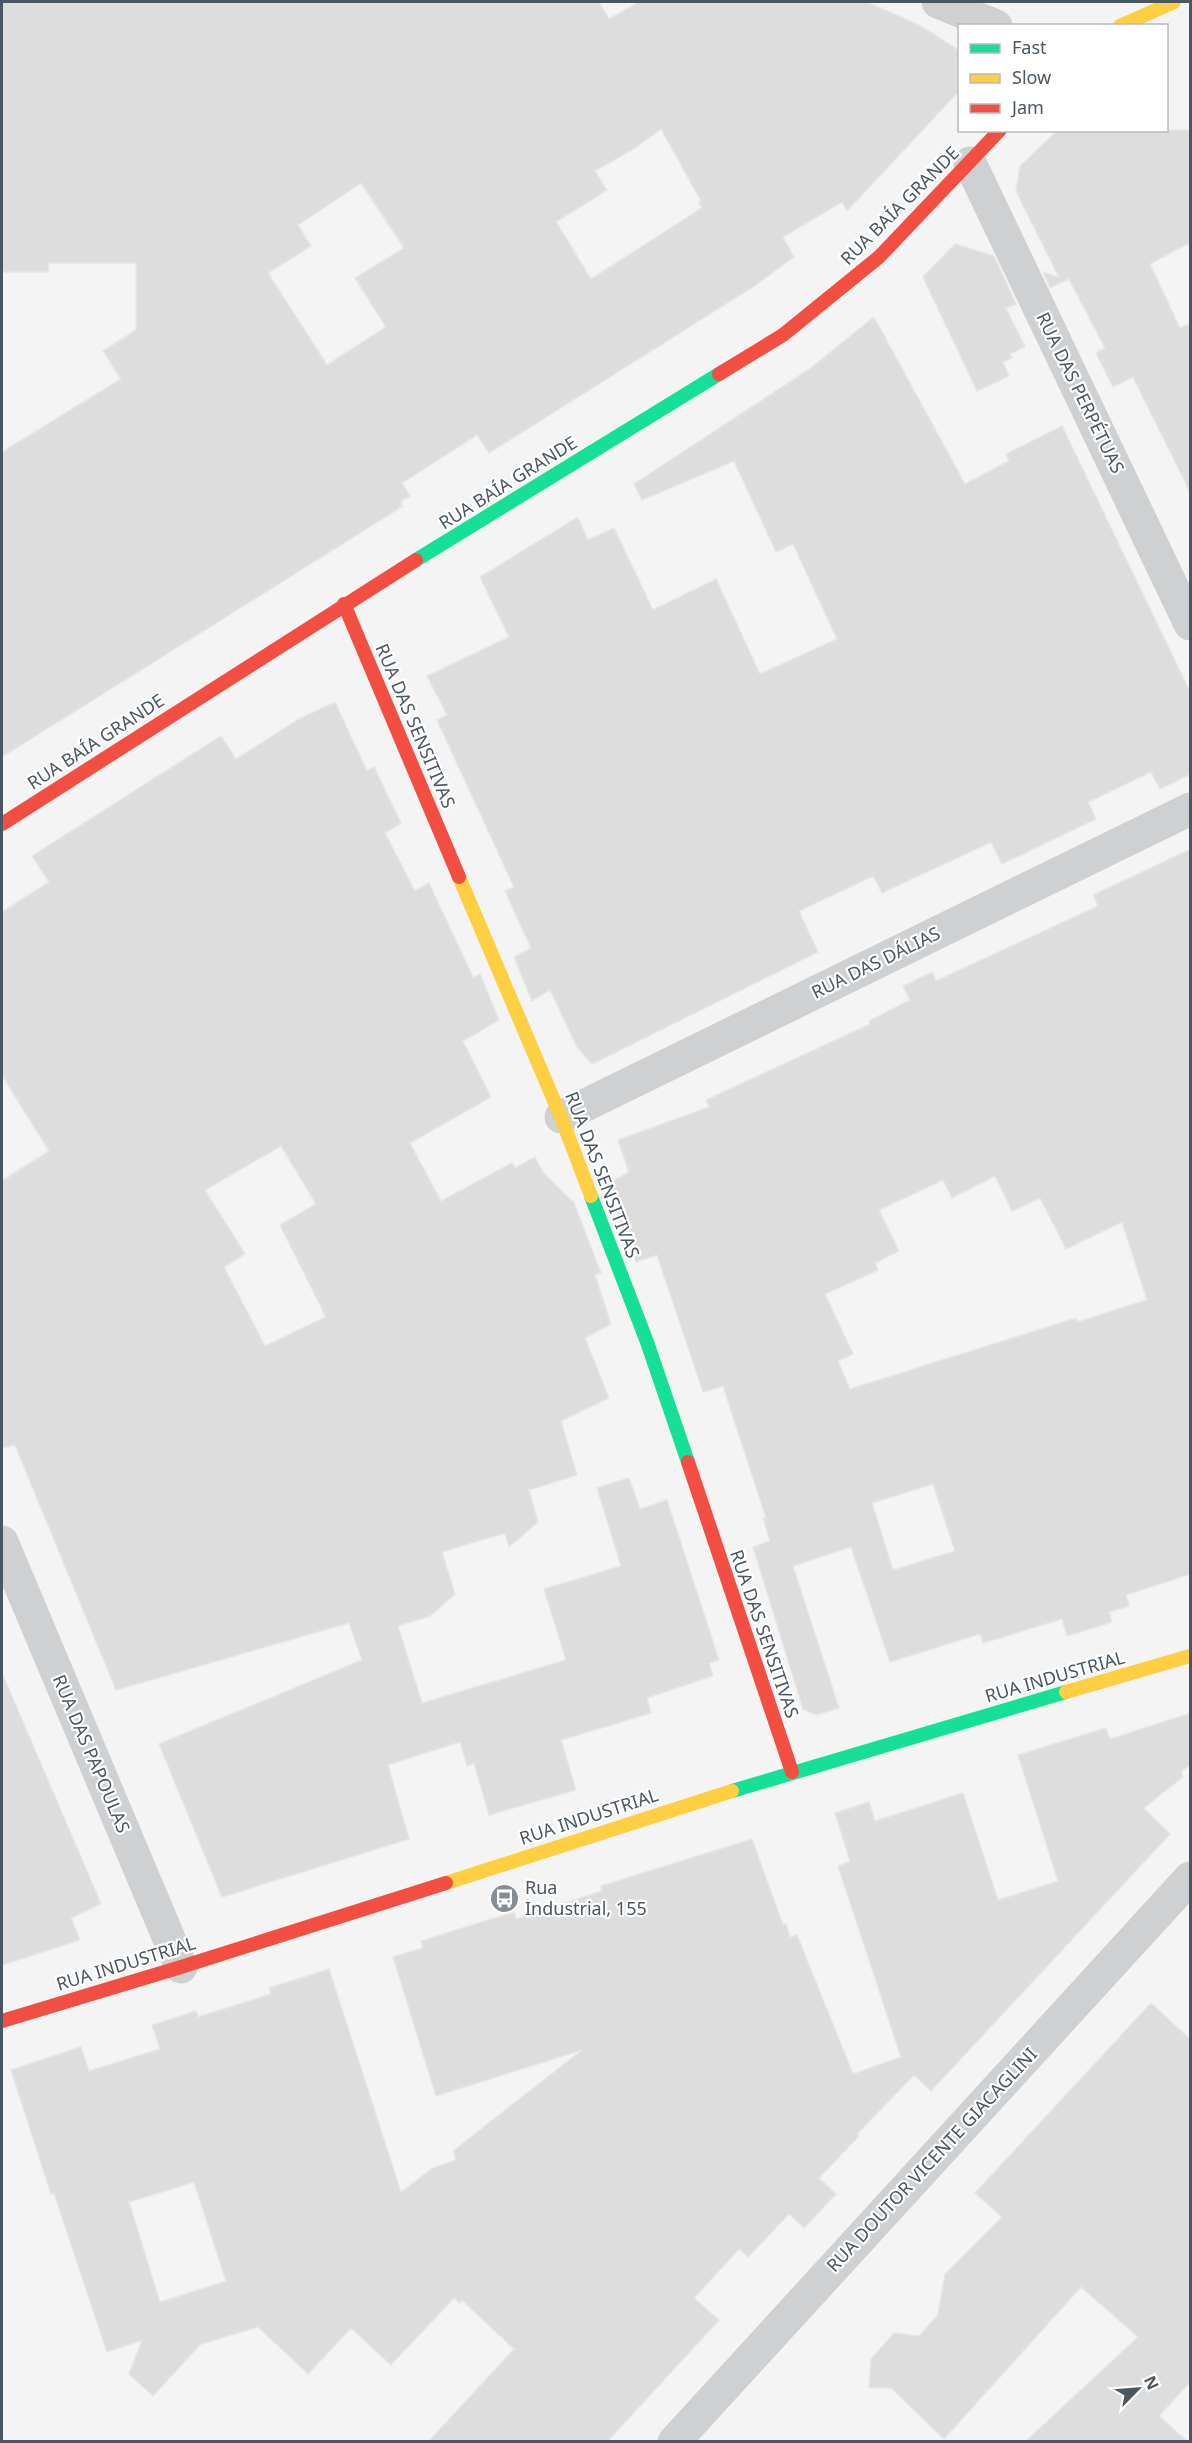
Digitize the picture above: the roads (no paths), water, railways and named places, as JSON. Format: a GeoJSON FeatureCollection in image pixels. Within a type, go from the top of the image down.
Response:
{"type":"FeatureCollection","features":[{"type":"Feature","properties":{"kind":"street"},"geometry":{"type":"LineString","coordinates":[[938,2],[991,24]]}},
{"type":"Feature","properties":{"kind":"street"},"geometry":{"type":"LineString","coordinates":[[1124,24],[1174,2]]}},
{"type":"Feature","properties":{"kind":"street","name":"RUA BAÍA GRANDE"},"geometry":{"type":"LineString","coordinates":[[2,824],[344,604],[783,335],[879,257],[997,132]]}},
{"type":"Feature","properties":{"kind":"street","name":"RUA DAS PERPÉTUAS"},"geometry":{"type":"LineString","coordinates":[[970,163],[1191,624]]}},
{"type":"Feature","properties":{"kind":"street","name":"RUA DAS SENSITIVAS"},"geometry":{"type":"LineString","coordinates":[[344,604],[561,1117],[648,1342],[792,1772]]}},
{"type":"Feature","properties":{"kind":"street","name":"RUA DAS DÁLIAS"},"geometry":{"type":"LineString","coordinates":[[561,1117],[1191,809]]}},
{"type":"Feature","properties":{"kind":"street","name":"RUA DAS PAPOULAS"},"geometry":{"type":"LineString","coordinates":[[2,1542],[181,1967]]}},
{"type":"Feature","properties":{"kind":"street","name":"RUA INDUSTRIAL"},"geometry":{"type":"LineString","coordinates":[[2,2021],[181,1967],[792,1772],[1191,1656]]}},
{"type":"Feature","properties":{"kind":"street","name":"RUA DOUTOR VICENTE GIACAGLINI"},"geometry":{"type":"LineString","coordinates":[[674,2442],[1191,1878]]}},
{"type":"Feature","properties":{"kind":"place","name":"Rua Industrial, 155"},"geometry":{"type":"Point","coordinates":[504,1898]}}]}
